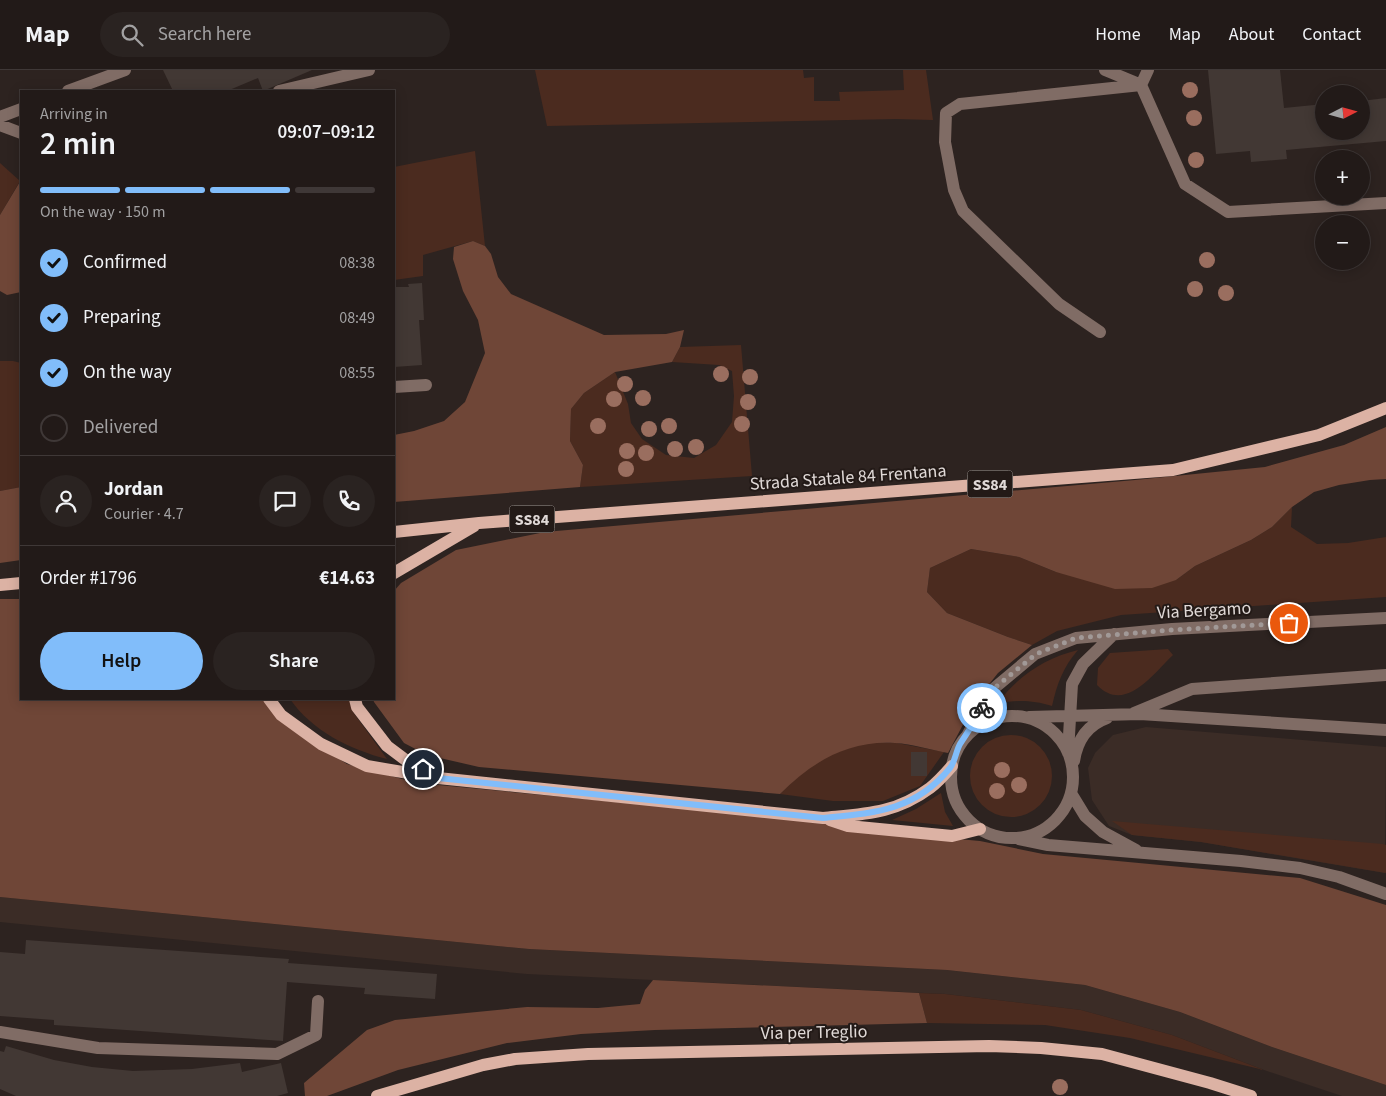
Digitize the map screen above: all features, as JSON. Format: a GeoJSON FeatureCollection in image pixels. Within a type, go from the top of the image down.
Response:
{"type":"FeatureCollection","features":[{"type":"Feature","properties":{"kind":"main road","name":"Strada Statale 84 Frentana"},"geometry":{"type":"LineString","coordinates":[[395,532],[479,523],[1173,470],[1319,436],[1386,408]]}},
{"type":"Feature","properties":{"kind":"main road"},"geometry":{"type":"LineString","coordinates":[[395,572],[479,523]]}},
{"type":"Feature","properties":{"kind":"main road"},"geometry":{"type":"LineString","coordinates":[[0,585],[20,583]]}},
{"type":"Feature","properties":{"kind":"main road"},"geometry":{"type":"LineString","coordinates":[[269,700],[281,715],[321,744],[367,766],[438,778],[823,818],[874,813],[903,804],[931,788],[952,766]]}},
{"type":"Feature","properties":{"kind":"main road"},"geometry":{"type":"LineString","coordinates":[[355,700],[357,707],[387,746],[407,761],[438,778]]}},
{"type":"Feature","properties":{"kind":"main road"},"geometry":{"type":"LineString","coordinates":[[823,818],[848,826],[952,836],[980,829]]}},
{"type":"Feature","properties":{"kind":"main road","name":"Via per Treglio"},"geometry":{"type":"LineString","coordinates":[[377,1096],[483,1065],[515,1059],[588,1054],[989,1046],[1041,1048],[1102,1054],[1251,1096]]}},
{"type":"Feature","properties":{"kind":"street"},"geometry":{"type":"LineString","coordinates":[[71,90],[125,70]]}},
{"type":"Feature","properties":{"kind":"street"},"geometry":{"type":"LineString","coordinates":[[286,90],[369,70]]}},
{"type":"Feature","properties":{"kind":"street"},"geometry":{"type":"LineString","coordinates":[[1105,70],[1141,85],[1185,184],[1228,212],[1386,203]]}},
{"type":"Feature","properties":{"kind":"street"},"geometry":{"type":"LineString","coordinates":[[1141,85],[1148,70]]}},
{"type":"Feature","properties":{"kind":"street"},"geometry":{"type":"LineString","coordinates":[[1100,332],[1059,304],[963,211],[954,190],[945,142],[946,112],[960,104],[1141,85]]}},
{"type":"Feature","properties":{"kind":"street"},"geometry":{"type":"LineString","coordinates":[[0,117],[20,109]]}},
{"type":"Feature","properties":{"kind":"street"},"geometry":{"type":"LineString","coordinates":[[0,126],[20,132]]}},
{"type":"Feature","properties":{"kind":"street"},"geometry":{"type":"LineString","coordinates":[[395,387],[426,385]]}},
{"type":"Feature","properties":{"kind":"street","name":"Via Bergamo"},"geometry":{"type":"LineString","coordinates":[[968,734],[992,690],[1036,654],[1076,638],[1114,634],[1386,618]]}},
{"type":"Feature","properties":{"kind":"street"},"geometry":{"type":"LineString","coordinates":[[1068,754],[1072,684],[1083,664],[1114,634]]}},
{"type":"Feature","properties":{"kind":"street"},"geometry":{"type":"LineString","coordinates":[[1014,838],[1029,835],[1043,829],[1056,819],[1065,807],[1071,793],[1072,769],[1076,748],[1082,736],[1093,724],[1105,718],[1126,715],[1192,688],[1386,675]]}},
{"type":"Feature","properties":{"kind":"street"},"geometry":{"type":"LineString","coordinates":[[1386,730],[1126,715],[1009,716],[994,718],[980,724],[968,734],[961,743],[952,766],[951,781],[960,809],[980,829],[991,834],[1048,845],[1242,861],[1300,868],[1339,877],[1386,894]]}},
{"type":"Feature","properties":{"kind":"street"},"geometry":{"type":"LineString","coordinates":[[1024,717],[1038,721],[1051,730],[1061,741],[1068,754],[1072,769]]}},
{"type":"Feature","properties":{"kind":"street"},"geometry":{"type":"LineString","coordinates":[[1071,793],[1086,816],[1103,832],[1143,853]]}},
{"type":"Feature","properties":{"kind":"street"},"geometry":{"type":"LineString","coordinates":[[0,1032],[98,1048],[277,1054],[316,1035],[318,1002]]}},
{"type":"Feature","properties":{"kind":"shaded area"},"geometry":{"type":"Polygon","coordinates":[[[535,70],[803,70],[804,78],[814,77],[814,101],[840,101],[839,92],[904,90],[903,70],[926,70],[933,120],[896,119],[547,126],[535,70]]]}},
{"type":"Feature","properties":{"kind":"shaded area"},"geometry":{"type":"Polygon","coordinates":[[[475,151],[485,246],[473,241],[423,255],[423,276],[395,280],[395,167],[475,151]]]}},
{"type":"Feature","properties":{"kind":"shaded area"},"geometry":{"type":"Polygon","coordinates":[[[0,163],[20,181],[0,215],[0,163]]]}},
{"type":"Feature","properties":{"kind":"shaded area"},"geometry":{"type":"Polygon","coordinates":[[[20,182],[20,292],[7,295],[0,291],[0,215],[20,182]]]}},
{"type":"Feature","properties":{"kind":"shaded area"},"geometry":{"type":"Polygon","coordinates":[[[473,241],[485,246],[491,254],[498,277],[511,294],[604,335],[666,334],[684,330],[680,347],[672,362],[615,372],[584,393],[571,409],[570,441],[583,465],[580,487],[395,502],[395,435],[444,421],[465,402],[485,353],[478,320],[463,291],[453,259],[454,247],[473,241]]]}},
{"type":"Feature","properties":{"kind":"shaded area"},"geometry":{"type":"Polygon","coordinates":[[[741,345],[752,476],[580,487],[583,465],[570,441],[571,409],[584,393],[615,372],[628,404],[631,423],[642,439],[666,455],[694,458],[716,445],[732,422],[734,396],[732,371],[719,365],[672,362],[680,347],[741,345]]]}},
{"type":"Feature","properties":{"kind":"shaded area"},"geometry":{"type":"Polygon","coordinates":[[[0,361],[13,361],[20,363],[20,487],[0,491],[0,361]]]}},
{"type":"Feature","properties":{"kind":"shaded area"},"geometry":{"type":"Polygon","coordinates":[[[1386,427],[1386,479],[1339,485],[1314,492],[1292,507],[1272,527],[1251,540],[1195,566],[1176,580],[1152,588],[1115,589],[1056,572],[1019,557],[971,549],[930,568],[927,592],[947,613],[1032,645],[998,673],[975,702],[948,753],[895,743],[862,745],[846,749],[818,763],[792,782],[780,794],[479,767],[427,755],[404,743],[373,700],[395,700],[395,590],[401,583],[456,550],[545,532],[1265,467],[1344,445],[1386,427]]]}},
{"type":"Feature","properties":{"kind":"shaded area"},"geometry":{"type":"Polygon","coordinates":[[[20,487],[20,560],[0,563],[0,491],[20,487]]]}},
{"type":"Feature","properties":{"kind":"shaded area"},"geometry":{"type":"Polygon","coordinates":[[[1292,507],[1291,527],[1317,544],[1348,543],[1386,537],[1386,597],[1121,615],[1057,631],[1032,645],[947,613],[927,592],[930,568],[971,549],[1019,557],[1056,572],[1176,580],[1195,566],[1251,540],[1272,527],[1292,507]]]}},
{"type":"Feature","properties":{"kind":"shaded area"},"geometry":{"type":"Polygon","coordinates":[[[0,599],[20,599],[20,700],[263,700],[290,727],[347,764],[417,783],[817,821],[882,832],[980,841],[1043,854],[1300,878],[1386,905],[1386,1085],[1272,1047],[1180,1012],[1085,985],[947,970],[529,949],[0,897],[0,599]]]}},
{"type":"Feature","properties":{"kind":"shaded area"},"geometry":{"type":"Polygon","coordinates":[[[1168,649],[1173,655],[1138,688],[1118,695],[1107,693],[1097,685],[1098,668],[1110,653],[1168,649]]]}},
{"type":"Feature","properties":{"kind":"shaded area"},"geometry":{"type":"Polygon","coordinates":[[[1078,650],[1061,676],[1052,706],[1025,701],[998,703],[1014,684],[1033,669],[1054,658],[1078,650]]]}},
{"type":"Feature","properties":{"kind":"shaded area"},"geometry":{"type":"Polygon","coordinates":[[[291,700],[349,700],[353,712],[387,759],[333,738],[309,721],[291,700]]]}},
{"type":"Feature","properties":{"kind":"shaded area"},"geometry":{"type":"Polygon","coordinates":[[[1146,727],[1386,747],[1385,873],[1201,842],[1132,835],[1109,826],[1092,800],[1088,768],[1095,753],[1113,735],[1146,727]]]}},
{"type":"Feature","properties":{"kind":"shaded area"},"geometry":{"type":"Polygon","coordinates":[[[1003,735],[1019,735],[1034,742],[1045,753],[1052,768],[1049,792],[1040,805],[1019,817],[1003,817],[988,810],[977,799],[970,784],[970,768],[977,753],[988,742],[1003,735]]]}},
{"type":"Feature","properties":{"kind":"shaded area"},"geometry":{"type":"Polygon","coordinates":[[[869,743],[897,743],[944,752],[920,786],[883,801],[833,801],[780,794],[816,763],[833,753],[869,743]]]}},
{"type":"Feature","properties":{"kind":"shaded area"},"geometry":{"type":"Polygon","coordinates":[[[941,793],[945,812],[953,826],[892,820],[916,809],[941,793]]]}},
{"type":"Feature","properties":{"kind":"shaded area"},"geometry":{"type":"Polygon","coordinates":[[[1112,821],[1383,844],[1386,845],[1386,873],[1201,842],[1132,835],[1112,821]]]}},
{"type":"Feature","properties":{"kind":"shaded area"},"geometry":{"type":"Polygon","coordinates":[[[0,897],[529,949],[947,970],[1085,985],[1180,1012],[1272,1047],[1386,1085],[1386,1096],[1342,1096],[1264,1070],[1172,1035],[1081,1010],[945,994],[527,974],[0,922],[0,897]]]}},
{"type":"Feature","properties":{"kind":"shaded area"},"geometry":{"type":"Polygon","coordinates":[[[653,980],[919,993],[927,1023],[655,1030],[581,1034],[507,1043],[398,1070],[327,1096],[305,1096],[304,1083],[367,1030],[395,1020],[527,1007],[598,1008],[640,1004],[645,990],[653,980]]]}},
{"type":"Feature","properties":{"kind":"shaded area"},"geometry":{"type":"Polygon","coordinates":[[[919,993],[945,994],[1081,1010],[1172,1035],[1264,1070],[1130,1038],[1045,1025],[927,1023],[919,993]]]}},
{"type":"Feature","properties":{"kind":"building"},"geometry":{"type":"Polygon","coordinates":[[[163,70],[312,70],[265,90],[263,90],[258,78],[229,90],[173,90],[163,70]]]}},
{"type":"Feature","properties":{"kind":"building"},"geometry":{"type":"Polygon","coordinates":[[[1208,70],[1280,70],[1284,108],[1315,105],[1315,140],[1370,140],[1370,100],[1386,98],[1386,141],[1286,150],[1287,159],[1251,162],[1250,151],[1216,154],[1208,70]]]}},
{"type":"Feature","properties":{"kind":"building"},"geometry":{"type":"Polygon","coordinates":[[[422,283],[424,320],[419,320],[422,365],[395,367],[395,287],[409,287],[408,284],[422,283]]]}},
{"type":"Feature","properties":{"kind":"building"},"geometry":{"type":"Polygon","coordinates":[[[911,752],[927,752],[927,776],[911,776],[911,752]]]}},
{"type":"Feature","properties":{"kind":"building"},"geometry":{"type":"Polygon","coordinates":[[[26,940],[289,959],[288,963],[437,974],[435,999],[364,994],[365,988],[287,982],[283,1041],[54,1025],[54,1020],[0,1016],[0,952],[25,954],[26,940]]]}},
{"type":"Feature","properties":{"kind":"building"},"geometry":{"type":"Polygon","coordinates":[[[6,1046],[54,1060],[92,1067],[133,1071],[192,1069],[240,1063],[242,1072],[281,1063],[288,1093],[277,1096],[16,1096],[0,1089],[0,1051],[4,1052],[6,1046]]]}},
{"type":"Feature","properties":{"kind":"way so far"},"geometry":{"type":"LineString","coordinates":[[982,708],[992,690],[1036,654],[1076,638],[1289,623]]}},
{"type":"Feature","properties":{"kind":"route"},"geometry":{"type":"LineString","coordinates":[[423,769],[438,778],[823,818],[874,813],[903,804],[931,788],[952,766],[955,754],[982,708]]}}]}
